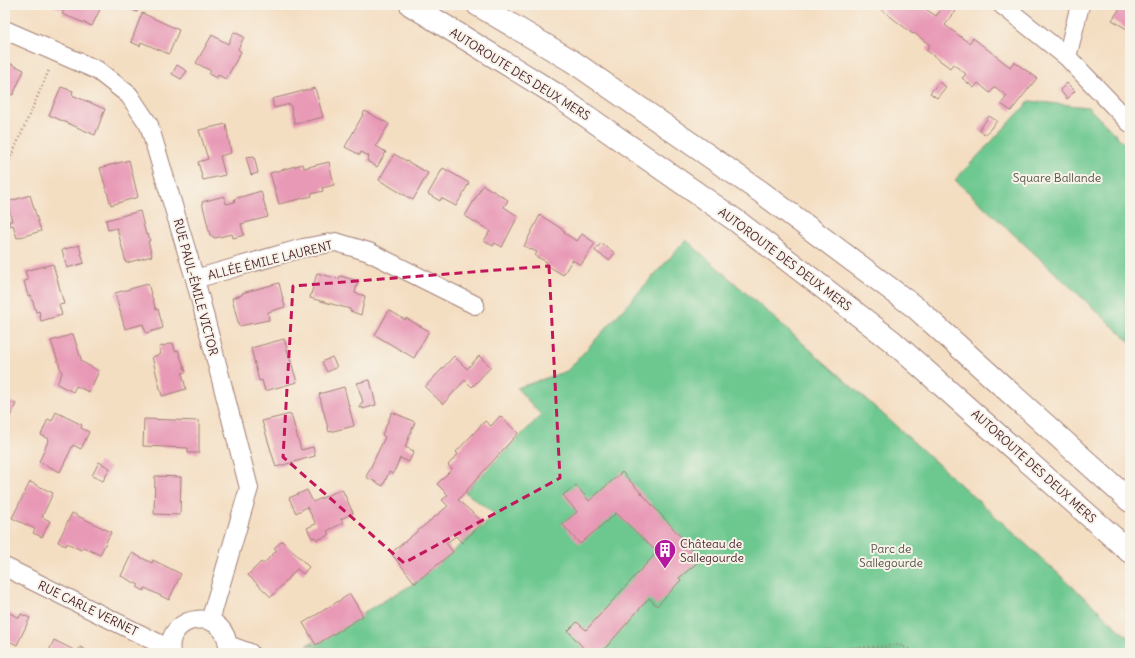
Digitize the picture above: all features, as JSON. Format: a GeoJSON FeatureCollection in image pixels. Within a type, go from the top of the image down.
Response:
{"type":"FeatureCollection","features":[{"type":"Feature","properties":{"kind":"highway","name":"AUTOROUTE DES DEUX MERS"},"geometry":{"type":"LineString","coordinates":[[411,5],[552,92],[738,222],[892,341],[1130,552]]}},
{"type":"Feature","properties":{"kind":"highway"},"geometry":{"type":"LineString","coordinates":[[478,5],[572,60],[761,192],[916,308],[1130,501]]}},
{"type":"Feature","properties":{"kind":"street"},"geometry":{"type":"LineString","coordinates":[[1002,5],[1067,57],[1130,123]]}},
{"type":"Feature","properties":{"kind":"street"},"geometry":{"type":"LineString","coordinates":[[1067,57],[1080,5]]}},
{"type":"Feature","properties":{"kind":"street","name":"RUE PAUL-ÉMILE VICTOR"},"geometry":{"type":"LineString","coordinates":[[5,30],[96,70],[129,95],[149,125],[195,279],[249,488],[210,621]]}},
{"type":"Feature","properties":{"kind":"street","name":"ALLÉE ÉMILE LAURENT"},"geometry":{"type":"LineString","coordinates":[[195,279],[303,248],[336,242],[369,252],[475,305]]}},
{"type":"Feature","properties":{"kind":"street","name":"RUE CARLE VERNET"},"geometry":{"type":"LineString","coordinates":[[5,567],[171,651]]}},
{"type":"Feature","properties":{"kind":"street"},"geometry":{"type":"LineString","coordinates":[[171,651],[172,639],[182,624],[191,620],[201,619],[210,621],[223,630],[228,649],[250,653]]}},
{"type":"Feature","properties":{"kind":"path"},"geometry":{"type":"LineString","coordinates":[[5,170],[56,53]]}},
{"type":"Feature","properties":{"kind":"path"},"geometry":{"type":"LineString","coordinates":[[804,653],[810,651],[899,645],[917,653]]}},
{"type":"Feature","properties":{"kind":"highlighted area"},"geometry":{"type":"Polygon","coordinates":[[[549,266],[560,478],[404,563],[283,457],[293,286],[549,266]]]}},
{"type":"Feature","properties":{"kind":"green space","name":"Square Ballande"},"geometry":{"type":"Polygon","coordinates":[[[1030,101],[1088,107],[1130,149],[1130,342],[955,180],[1030,101]]]}},
{"type":"Feature","properties":{"kind":"green space","name":"Château de Sallegourde"},"geometry":{"type":"Polygon","coordinates":[[[686,240],[885,416],[1130,639],[1130,653],[345,653],[307,645],[415,583],[496,515],[465,492],[541,415],[517,388],[567,371],[686,240]]]}},
{"type":"Feature","properties":{"kind":"building"},"geometry":{"type":"Polygon","coordinates":[[[51,5],[102,5],[92,26],[62,14],[64,10],[51,5]]]}},
{"type":"Feature","properties":{"kind":"building"},"geometry":{"type":"Polygon","coordinates":[[[126,5],[140,5],[137,12],[125,7],[126,5]]]}},
{"type":"Feature","properties":{"kind":"building"},"geometry":{"type":"Polygon","coordinates":[[[886,5],[926,5],[924,8],[936,16],[945,5],[948,5],[956,11],[945,25],[969,43],[973,38],[1010,67],[1014,62],[1037,78],[1011,111],[1001,104],[1007,96],[995,87],[990,93],[978,83],[974,88],[962,78],[966,74],[953,64],[950,68],[926,50],[930,45],[882,10],[886,5]]]}},
{"type":"Feature","properties":{"kind":"building"},"geometry":{"type":"Polygon","coordinates":[[[1118,5],[1130,5],[1130,31],[1112,20],[1121,7],[1118,5]]]}},
{"type":"Feature","properties":{"kind":"building"},"geometry":{"type":"Polygon","coordinates":[[[142,13],[179,30],[169,54],[141,42],[140,46],[131,42],[142,13]]]}},
{"type":"Feature","properties":{"kind":"building"},"geometry":{"type":"Polygon","coordinates":[[[234,32],[244,37],[238,49],[241,52],[226,79],[218,75],[216,78],[209,74],[211,71],[196,63],[212,35],[228,44],[234,32]]]}},
{"type":"Feature","properties":{"kind":"building"},"geometry":{"type":"Polygon","coordinates":[[[5,61],[24,70],[13,95],[5,92],[5,61]]]}},
{"type":"Feature","properties":{"kind":"building"},"geometry":{"type":"Polygon","coordinates":[[[177,65],[187,71],[181,79],[172,74],[177,65]]]}},
{"type":"Feature","properties":{"kind":"building"},"geometry":{"type":"Polygon","coordinates":[[[939,82],[946,87],[937,98],[930,93],[939,82]]]}},
{"type":"Feature","properties":{"kind":"building"},"geometry":{"type":"Polygon","coordinates":[[[1067,83],[1075,91],[1067,99],[1060,90],[1067,83]]]}},
{"type":"Feature","properties":{"kind":"building"},"geometry":{"type":"Polygon","coordinates":[[[61,87],[73,91],[72,95],[105,109],[95,135],[49,115],[61,87]]]}},
{"type":"Feature","properties":{"kind":"building"},"geometry":{"type":"Polygon","coordinates":[[[315,88],[323,117],[295,124],[290,104],[274,108],[272,99],[315,88]]]}},
{"type":"Feature","properties":{"kind":"building"},"geometry":{"type":"Polygon","coordinates":[[[365,111],[389,124],[376,146],[386,152],[377,167],[367,161],[369,156],[361,152],[360,155],[345,147],[365,111]]]}},
{"type":"Feature","properties":{"kind":"building"},"geometry":{"type":"Polygon","coordinates":[[[989,116],[997,121],[985,135],[979,130],[989,116]]]}},
{"type":"Feature","properties":{"kind":"building"},"geometry":{"type":"Polygon","coordinates":[[[226,124],[231,153],[220,156],[225,175],[203,180],[198,162],[208,159],[199,130],[226,124]]]}},
{"type":"Feature","properties":{"kind":"building"},"geometry":{"type":"Polygon","coordinates":[[[394,154],[428,173],[413,200],[379,180],[394,154]]]}},
{"type":"Feature","properties":{"kind":"building"},"geometry":{"type":"Polygon","coordinates":[[[254,156],[258,173],[251,175],[246,157],[254,156]]]}},
{"type":"Feature","properties":{"kind":"building"},"geometry":{"type":"Polygon","coordinates":[[[129,160],[138,197],[111,205],[100,168],[129,160]]]}},
{"type":"Feature","properties":{"kind":"building"},"geometry":{"type":"Polygon","coordinates":[[[329,162],[334,185],[322,188],[323,191],[311,194],[312,196],[279,204],[270,173],[303,164],[304,168],[329,162]]]}},
{"type":"Feature","properties":{"kind":"building"},"geometry":{"type":"Polygon","coordinates":[[[443,168],[469,183],[456,206],[441,198],[440,201],[428,194],[443,168]]]}},
{"type":"Feature","properties":{"kind":"building"},"geometry":{"type":"Polygon","coordinates":[[[483,185],[508,200],[504,207],[518,216],[502,247],[495,243],[493,246],[484,241],[490,231],[465,216],[483,185]]]}},
{"type":"Feature","properties":{"kind":"building"},"geometry":{"type":"Polygon","coordinates":[[[261,191],[268,217],[241,224],[244,235],[233,238],[232,234],[215,238],[210,235],[202,202],[224,196],[226,204],[235,202],[234,199],[261,191]]]}},
{"type":"Feature","properties":{"kind":"building"},"geometry":{"type":"Polygon","coordinates":[[[30,195],[41,231],[17,238],[13,225],[10,226],[9,221],[12,221],[7,202],[30,195]]]}},
{"type":"Feature","properties":{"kind":"building"},"geometry":{"type":"Polygon","coordinates":[[[140,211],[146,235],[148,234],[150,241],[148,241],[152,256],[126,263],[117,228],[108,230],[106,220],[140,211]]]}},
{"type":"Feature","properties":{"kind":"building"},"geometry":{"type":"Polygon","coordinates":[[[540,215],[565,231],[564,233],[577,241],[582,234],[595,243],[581,265],[572,260],[563,275],[545,264],[547,262],[535,256],[537,252],[524,246],[540,215]]]}},
{"type":"Feature","properties":{"kind":"building"},"geometry":{"type":"Polygon","coordinates":[[[601,243],[615,253],[609,260],[595,251],[601,243]]]}},
{"type":"Feature","properties":{"kind":"building"},"geometry":{"type":"Polygon","coordinates":[[[79,245],[84,263],[67,268],[62,250],[79,245]]]}},
{"type":"Feature","properties":{"kind":"building"},"geometry":{"type":"Polygon","coordinates":[[[53,264],[64,304],[59,305],[62,315],[41,321],[39,311],[36,312],[31,295],[28,296],[24,281],[28,280],[25,271],[53,264]]]}},
{"type":"Feature","properties":{"kind":"building"},"geometry":{"type":"Polygon","coordinates":[[[317,273],[339,279],[340,276],[358,281],[355,293],[365,296],[361,315],[350,311],[350,309],[310,298],[317,273]]]}},
{"type":"Feature","properties":{"kind":"building"},"geometry":{"type":"Polygon","coordinates":[[[279,283],[285,307],[268,312],[269,320],[239,326],[232,298],[242,295],[242,293],[279,283]]]}},
{"type":"Feature","properties":{"kind":"building"},"geometry":{"type":"Polygon","coordinates":[[[148,284],[156,310],[158,309],[163,328],[146,333],[143,324],[125,329],[115,293],[148,284]]]}},
{"type":"Feature","properties":{"kind":"building"},"geometry":{"type":"Polygon","coordinates":[[[389,310],[405,320],[406,318],[429,331],[414,358],[375,335],[389,310]]]}},
{"type":"Feature","properties":{"kind":"building"},"geometry":{"type":"Polygon","coordinates":[[[73,334],[82,362],[99,371],[89,392],[76,386],[73,392],[57,384],[62,373],[51,341],[73,334]]]}},
{"type":"Feature","properties":{"kind":"building"},"geometry":{"type":"Polygon","coordinates":[[[284,339],[297,382],[265,391],[262,380],[259,381],[251,348],[284,339]]]}},
{"type":"Feature","properties":{"kind":"building"},"geometry":{"type":"Polygon","coordinates":[[[173,343],[175,351],[178,350],[186,372],[182,373],[186,389],[162,396],[152,357],[161,354],[159,347],[173,343]]]}},
{"type":"Feature","properties":{"kind":"building"},"geometry":{"type":"Polygon","coordinates":[[[454,356],[467,369],[479,356],[491,367],[472,387],[465,380],[443,404],[425,387],[454,356]]]}},
{"type":"Feature","properties":{"kind":"building"},"geometry":{"type":"Polygon","coordinates":[[[332,357],[337,367],[327,372],[322,362],[332,357]]]}},
{"type":"Feature","properties":{"kind":"building"},"geometry":{"type":"Polygon","coordinates":[[[370,380],[376,405],[363,409],[363,407],[360,408],[360,404],[363,402],[357,383],[370,380]]]}},
{"type":"Feature","properties":{"kind":"building"},"geometry":{"type":"Polygon","coordinates":[[[344,387],[354,426],[329,432],[319,394],[344,387]]]}},
{"type":"Feature","properties":{"kind":"building"},"geometry":{"type":"Polygon","coordinates":[[[6,400],[16,404],[5,426],[5,402],[6,400]]]}},
{"type":"Feature","properties":{"kind":"building"},"geometry":{"type":"Polygon","coordinates":[[[56,412],[82,425],[81,428],[89,432],[81,449],[73,445],[60,472],[39,462],[49,439],[41,435],[48,419],[52,421],[56,412]]]}},
{"type":"Feature","properties":{"kind":"building"},"geometry":{"type":"Polygon","coordinates":[[[392,412],[415,422],[405,447],[414,451],[409,462],[400,458],[393,474],[389,472],[383,486],[366,477],[385,437],[382,435],[392,412]]]}},
{"type":"Feature","properties":{"kind":"building"},"geometry":{"type":"Polygon","coordinates":[[[291,414],[301,450],[313,447],[315,456],[276,467],[262,421],[291,414]]]}},
{"type":"Feature","properties":{"kind":"building"},"geometry":{"type":"Polygon","coordinates":[[[500,416],[518,433],[458,500],[483,522],[462,543],[456,536],[446,543],[453,552],[415,583],[391,553],[448,506],[442,500],[448,495],[437,484],[452,469],[448,465],[458,454],[456,452],[485,421],[491,426],[500,416]]]}},
{"type":"Feature","properties":{"kind":"building"},"geometry":{"type":"Polygon","coordinates":[[[144,419],[199,421],[199,453],[188,453],[188,448],[143,446],[144,419]]]}},
{"type":"Feature","properties":{"kind":"building"},"geometry":{"type":"Polygon","coordinates":[[[99,462],[110,468],[103,481],[92,476],[99,462]]]}},
{"type":"Feature","properties":{"kind":"building","name":"Château de Sallegourde"},"geometry":{"type":"Polygon","coordinates":[[[622,472],[694,551],[691,554],[698,562],[679,578],[681,580],[657,606],[649,598],[601,653],[588,653],[568,631],[577,622],[586,630],[657,552],[616,513],[580,544],[562,524],[577,512],[563,495],[576,485],[589,501],[622,472]]]}},
{"type":"Feature","properties":{"kind":"building"},"geometry":{"type":"Polygon","coordinates":[[[155,476],[181,477],[180,515],[154,514],[155,476]]]}},
{"type":"Feature","properties":{"kind":"building"},"geometry":{"type":"Polygon","coordinates":[[[30,482],[53,493],[42,517],[50,521],[42,537],[33,533],[35,529],[12,518],[30,482]]]}},
{"type":"Feature","properties":{"kind":"building"},"geometry":{"type":"Polygon","coordinates":[[[342,489],[353,513],[341,519],[343,523],[327,531],[329,535],[317,540],[315,537],[312,538],[307,528],[316,524],[307,507],[296,513],[289,498],[307,490],[313,502],[342,489]]]}},
{"type":"Feature","properties":{"kind":"building"},"geometry":{"type":"Polygon","coordinates":[[[72,513],[111,532],[100,555],[83,547],[81,550],[67,543],[66,546],[58,542],[72,513]]]}},
{"type":"Feature","properties":{"kind":"building"},"geometry":{"type":"Polygon","coordinates":[[[282,541],[309,567],[303,574],[297,569],[271,597],[248,575],[261,562],[263,564],[277,550],[274,548],[282,541]]]}},
{"type":"Feature","properties":{"kind":"building"},"geometry":{"type":"Polygon","coordinates":[[[132,553],[152,563],[153,560],[181,574],[169,600],[145,588],[144,591],[137,587],[139,585],[121,576],[132,553]]]}},
{"type":"Feature","properties":{"kind":"building"},"geometry":{"type":"Polygon","coordinates":[[[350,594],[363,616],[316,645],[303,623],[350,594]]]}},
{"type":"Feature","properties":{"kind":"building"},"geometry":{"type":"Polygon","coordinates":[[[5,606],[8,608],[6,611],[19,618],[21,614],[30,618],[17,645],[5,639],[5,606]]]}},
{"type":"Feature","properties":{"kind":"building"},"geometry":{"type":"Polygon","coordinates":[[[54,640],[78,652],[80,647],[90,653],[48,653],[54,640]]]}},
{"type":"Feature","properties":{"kind":"place","name":"Château de Sallegourde"},"geometry":{"type":"Point","coordinates":[665,570]}},
{"type":"Feature","properties":{"kind":"park label","name":"Parc de Sallegourde"},"geometry":{"type":"Point","coordinates":[891,555]}}]}
